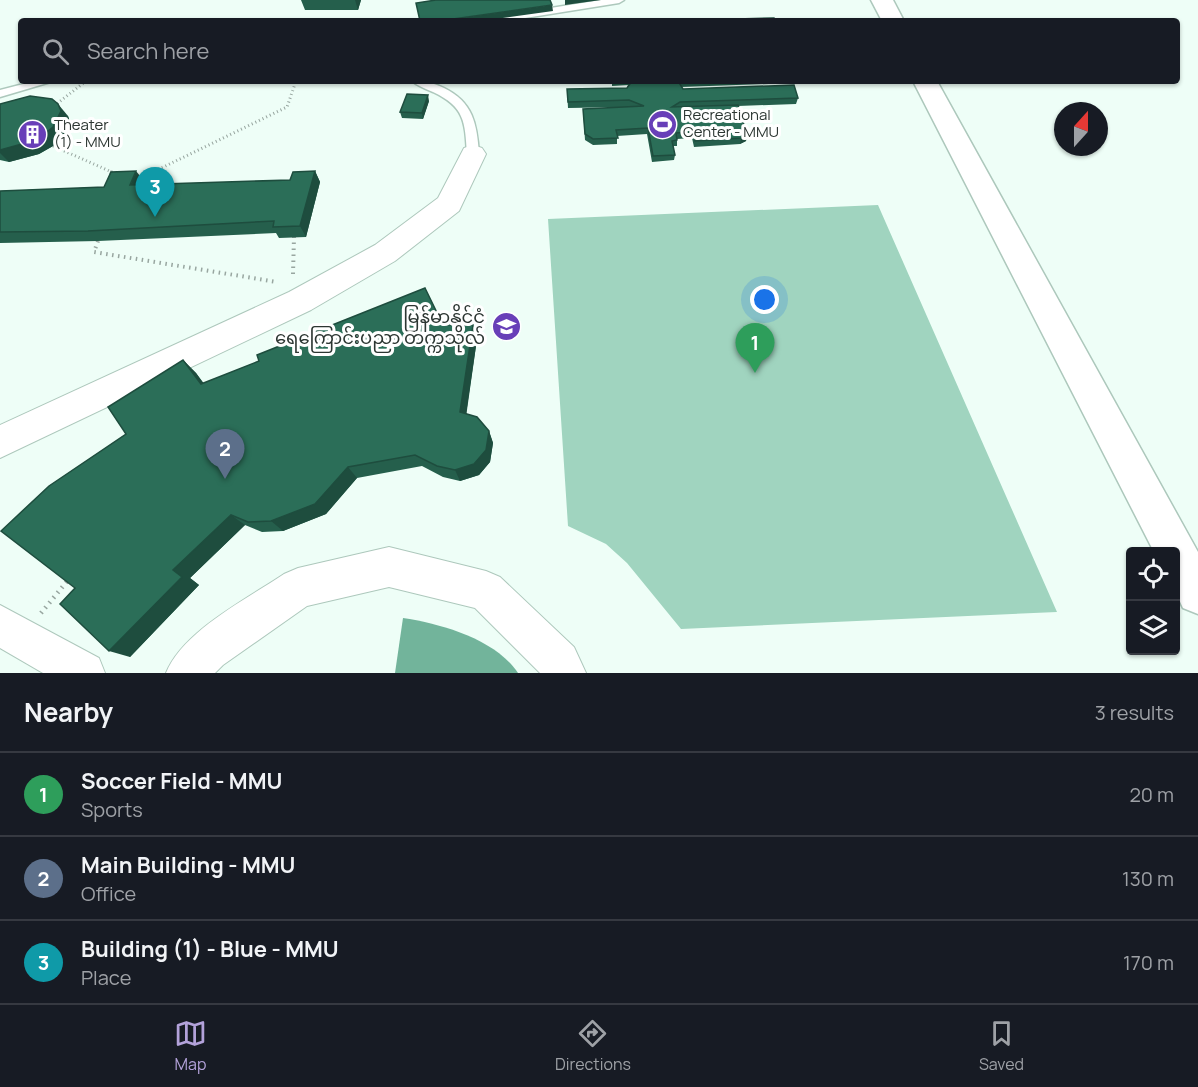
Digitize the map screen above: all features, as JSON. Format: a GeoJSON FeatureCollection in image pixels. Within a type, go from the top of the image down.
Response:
{"type":"FeatureCollection","features":[{"type":"Feature","properties":{"kind":"street"},"geometry":{"type":"LineString","coordinates":[[882,0],[891,18]]}},
{"type":"Feature","properties":{"kind":"street"},"geometry":{"type":"LineString","coordinates":[[927,84],[1198,593]]}},
{"type":"Feature","properties":{"kind":"street"},"geometry":{"type":"LineString","coordinates":[[0,442],[292,294],[385,253],[449,204],[472,154]]}},
{"type":"Feature","properties":{"kind":"street"},"geometry":{"type":"LineString","coordinates":[[187,673],[208,650],[298,588],[389,567],[486,591],[559,662],[565,673]]}},
{"type":"Feature","properties":{"kind":"street"},"geometry":{"type":"LineString","coordinates":[[11,631],[84,673]]}},
{"type":"Feature","properties":{"kind":"lane"},"geometry":{"type":"LineString","coordinates":[[507,18],[619,0]]}},
{"type":"Feature","properties":{"kind":"lane"},"geometry":{"type":"LineString","coordinates":[[0,94],[37,84]]}},
{"type":"Feature","properties":{"kind":"lane"},"geometry":{"type":"LineString","coordinates":[[425,84],[457,98],[471,122],[472,154]]}},
{"type":"Feature","properties":{"kind":"path"},"geometry":{"type":"LineString","coordinates":[[51,108],[82,84]]}},
{"type":"Feature","properties":{"kind":"path"},"geometry":{"type":"LineString","coordinates":[[133,183],[287,107],[295,84]]}},
{"type":"Feature","properties":{"kind":"path"},"geometry":{"type":"LineString","coordinates":[[53,146],[123,178]]}},
{"type":"Feature","properties":{"kind":"path"},"geometry":{"type":"LineString","coordinates":[[98,242],[94,252],[292,294],[294,237]]}},
{"type":"Feature","properties":{"kind":"path"},"geometry":{"type":"LineString","coordinates":[[11,631],[71,576]]}},
{"type":"Feature","properties":{"kind":"shaded area"},"geometry":{"type":"Polygon","coordinates":[[[878,205],[1057,612],[681,629],[627,563],[606,544],[568,526],[548,219],[878,205]]]}},
{"type":"Feature","properties":{"kind":"shaded area"},"geometry":{"type":"Polygon","coordinates":[[[403,618],[434,624],[482,642],[508,661],[518,673],[395,673],[403,618]]]}},
{"type":"Feature","properties":{"kind":"building"},"geometry":{"type":"Polygon","coordinates":[[[436,0],[550,0],[552,5],[460,18],[419,18],[416,3],[436,0]]]}},
{"type":"Feature","properties":{"kind":"building","name":"Recreational Center - MMU"},"geometry":{"type":"Polygon","coordinates":[[[630,84],[680,84],[683,89],[794,85],[798,98],[680,102],[672,107],[738,105],[747,135],[741,138],[695,141],[692,132],[676,133],[677,140],[672,141],[675,155],[653,156],[648,128],[616,130],[618,138],[593,139],[585,134],[583,109],[644,106],[629,100],[568,102],[567,89],[627,88],[630,84]]]}},
{"type":"Feature","properties":{"kind":"building"},"geometry":{"type":"Polygon","coordinates":[[[407,94],[428,95],[422,113],[400,112],[407,94]]]}},
{"type":"Feature","properties":{"kind":"building"},"geometry":{"type":"Polygon","coordinates":[[[30,96],[52,99],[58,104],[61,111],[53,127],[29,142],[0,150],[0,104],[30,96]]]}},
{"type":"Feature","properties":{"kind":"building"},"geometry":{"type":"Polygon","coordinates":[[[136,171],[130,185],[290,180],[293,172],[315,171],[300,226],[273,227],[274,221],[88,231],[0,232],[0,191],[104,187],[111,172],[136,171]]]}},
{"type":"Feature","properties":{"kind":"building"},"geometry":{"type":"Polygon","coordinates":[[[425,288],[443,325],[473,325],[460,412],[477,417],[489,431],[486,450],[474,464],[455,470],[437,466],[415,455],[348,467],[315,504],[271,521],[248,522],[231,515],[173,570],[182,577],[109,651],[60,604],[75,588],[1,531],[49,486],[126,434],[108,407],[183,360],[201,384],[259,361],[257,355],[425,288]]]}},
{"type":"Feature","properties":{"kind":"place","name":"Recreational Center - MMU"},"geometry":{"type":"Point","coordinates":[662,124]}},
{"type":"Feature","properties":{"kind":"place","name":"Theater (1) - MMU"},"geometry":{"type":"Point","coordinates":[33,134]}},
{"type":"Feature","properties":{"kind":"place","name":"Building (1) - Blue - MMU"},"geometry":{"type":"Point","coordinates":[155,217]}},
{"type":"Feature","properties":{"kind":"place","name":"မြန်မာနိုင်ငံ ရေကြောင်းပညာ တက္ကသိုလ်"},"geometry":{"type":"Point","coordinates":[506,327]}},
{"type":"Feature","properties":{"kind":"place","name":"Soccer Field - MMU"},"geometry":{"type":"Point","coordinates":[755,373]}},
{"type":"Feature","properties":{"kind":"place","name":"Main Building - MMU"},"geometry":{"type":"Point","coordinates":[225,479]}}]}
